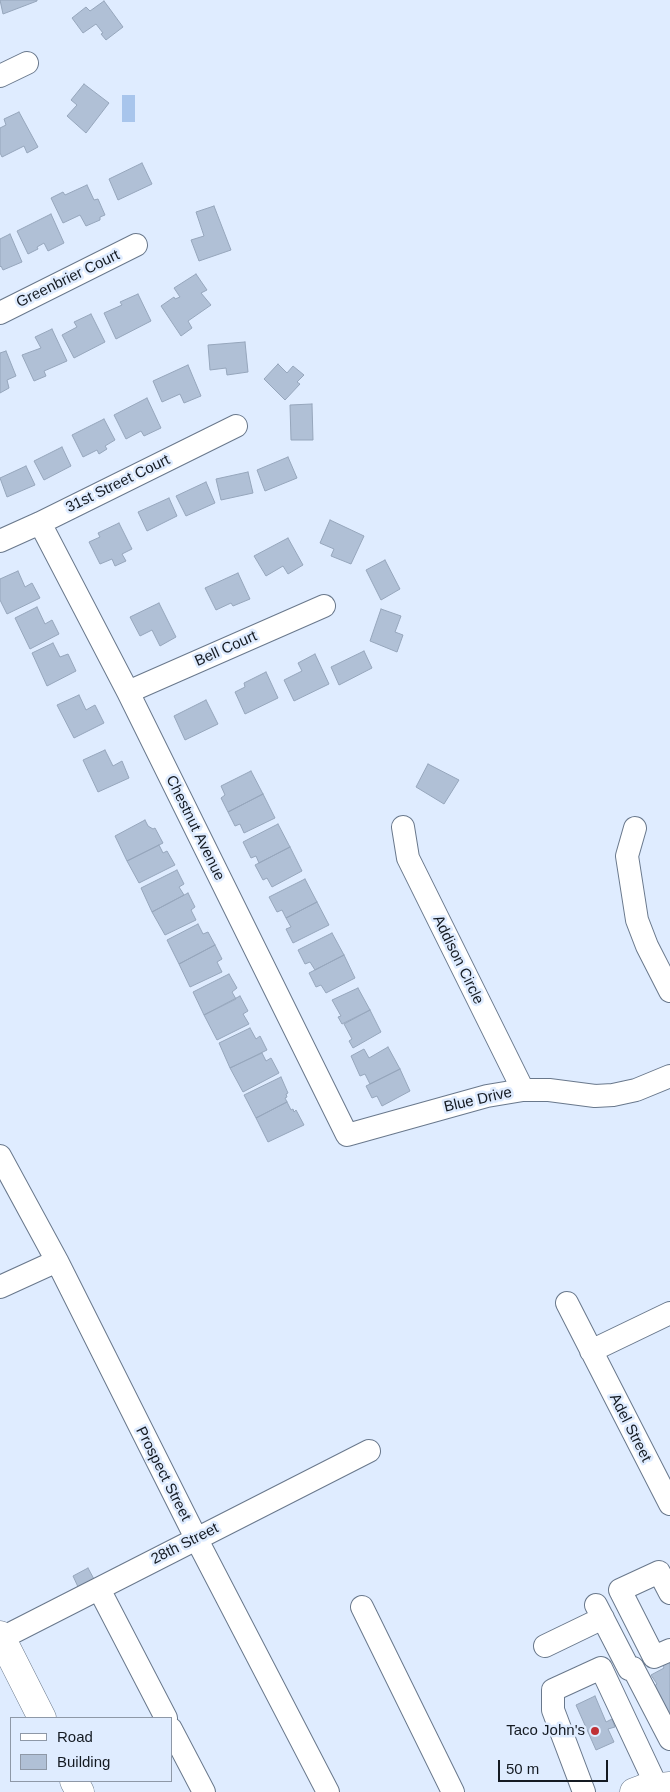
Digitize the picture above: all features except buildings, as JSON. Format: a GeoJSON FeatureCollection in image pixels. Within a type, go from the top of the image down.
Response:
{"type":"FeatureCollection","features":[{"type":"Feature","properties":{"kind":"main road"},"geometry":{"type":"LineString","coordinates":[[1,1637],[41,1717]]}},
{"type":"Feature","properties":{"kind":"street"},"geometry":{"type":"LineString","coordinates":[[0,76],[27,63]]}},
{"type":"Feature","properties":{"kind":"street","name":"Greenbrier Court"},"geometry":{"type":"LineString","coordinates":[[0,313],[136,245]]}},
{"type":"Feature","properties":{"kind":"street","name":"31st Street Court"},"geometry":{"type":"LineString","coordinates":[[0,541],[236,426]]}},
{"type":"Feature","properties":{"kind":"street","name":"Chestnut Avenue"},"geometry":{"type":"LineString","coordinates":[[40,523],[128,692],[346,1135]]}},
{"type":"Feature","properties":{"kind":"street","name":"Bell Court"},"geometry":{"type":"LineString","coordinates":[[128,692],[324,606]]}},
{"type":"Feature","properties":{"kind":"street","name":"Addison Circle"},"geometry":{"type":"LineString","coordinates":[[403,827],[408,858],[523,1090]]}},
{"type":"Feature","properties":{"kind":"street"},"geometry":{"type":"LineString","coordinates":[[636,828],[628,856],[637,920],[647,946],[670,991]]}},
{"type":"Feature","properties":{"kind":"street","name":"Blue Drive"},"geometry":{"type":"LineString","coordinates":[[346,1135],[487,1096],[523,1090],[549,1090],[594,1096],[613,1095],[636,1090],[670,1076]]}},
{"type":"Feature","properties":{"kind":"street","name":"Prospect Street"},"geometry":{"type":"LineString","coordinates":[[0,1156],[57,1261],[196,1538],[328,1792]]}},
{"type":"Feature","properties":{"kind":"street"},"geometry":{"type":"LineString","coordinates":[[0,1287],[57,1261]]}},
{"type":"Feature","properties":{"kind":"street","name":"Adel Street"},"geometry":{"type":"LineString","coordinates":[[567,1303],[670,1504]]}},
{"type":"Feature","properties":{"kind":"street"},"geometry":{"type":"LineString","coordinates":[[591,1351],[670,1313]]}},
{"type":"Feature","properties":{"kind":"street","name":"28th Street"},"geometry":{"type":"LineString","coordinates":[[1,1637],[369,1451]]}},
{"type":"Feature","properties":{"kind":"street"},"geometry":{"type":"LineString","coordinates":[[606,1679],[662,1653],[620,1590],[659,1572],[670,1593]]}},
{"type":"Feature","properties":{"kind":"street"},"geometry":{"type":"LineString","coordinates":[[99,1588],[165,1717]]}},
{"type":"Feature","properties":{"kind":"street"},"geometry":{"type":"LineString","coordinates":[[362,1607],[453,1792]]}},
{"type":"Feature","properties":{"kind":"street"},"geometry":{"type":"LineString","coordinates":[[545,1646],[600,1612],[670,1739]]}},
{"type":"Feature","properties":{"kind":"street"},"geometry":{"type":"LineString","coordinates":[[580,1784],[553,1710],[553,1690],[601,1668],[654,1788]]}},
{"type":"Feature","properties":{"kind":"street"},"geometry":{"type":"LineString","coordinates":[[172,1731],[204,1792]]}},
{"type":"Feature","properties":{"kind":"water"},"geometry":{"type":"Polygon","coordinates":[[[122,95],[135,95],[135,122],[122,122],[122,95]]]}},
{"type":"Feature","properties":{"kind":"place","name":"Taco John's"},"geometry":{"type":"Point","coordinates":[595,1731]}}]}
